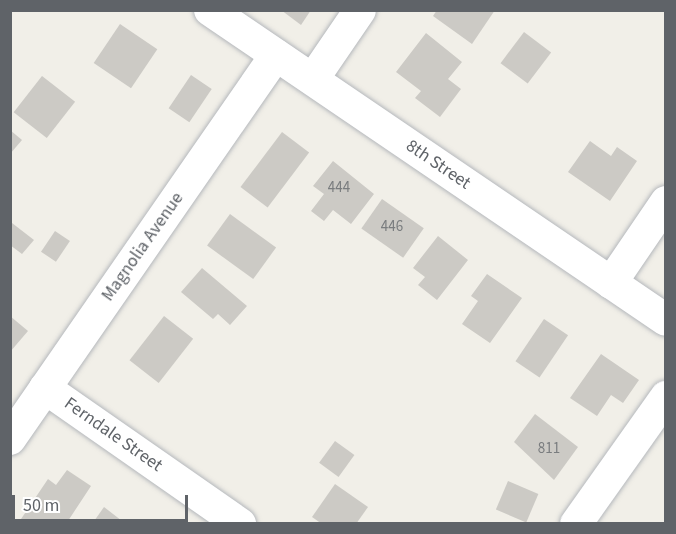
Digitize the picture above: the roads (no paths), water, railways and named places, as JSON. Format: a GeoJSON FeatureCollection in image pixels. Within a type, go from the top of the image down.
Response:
{"type":"FeatureCollection","features":[{"type":"Feature","properties":{"kind":"street","name":"8th Street"},"geometry":{"type":"LineString","coordinates":[[210,10],[666,320]]}},
{"type":"Feature","properties":{"kind":"street"},"geometry":{"type":"LineString","coordinates":[[313,79],[360,10]]}},
{"type":"Feature","properties":{"kind":"street","name":"Magnolia Avenue"},"geometry":{"type":"LineString","coordinates":[[10,439],[276,55]]}},
{"type":"Feature","properties":{"kind":"street"},"geometry":{"type":"LineString","coordinates":[[611,283],[666,202]]}},
{"type":"Feature","properties":{"kind":"street","name":"Ferndale Street"},"geometry":{"type":"LineString","coordinates":[[45,388],[240,524]]}},
{"type":"Feature","properties":{"kind":"street"},"geometry":{"type":"LineString","coordinates":[[576,524],[666,397]]}}]}
